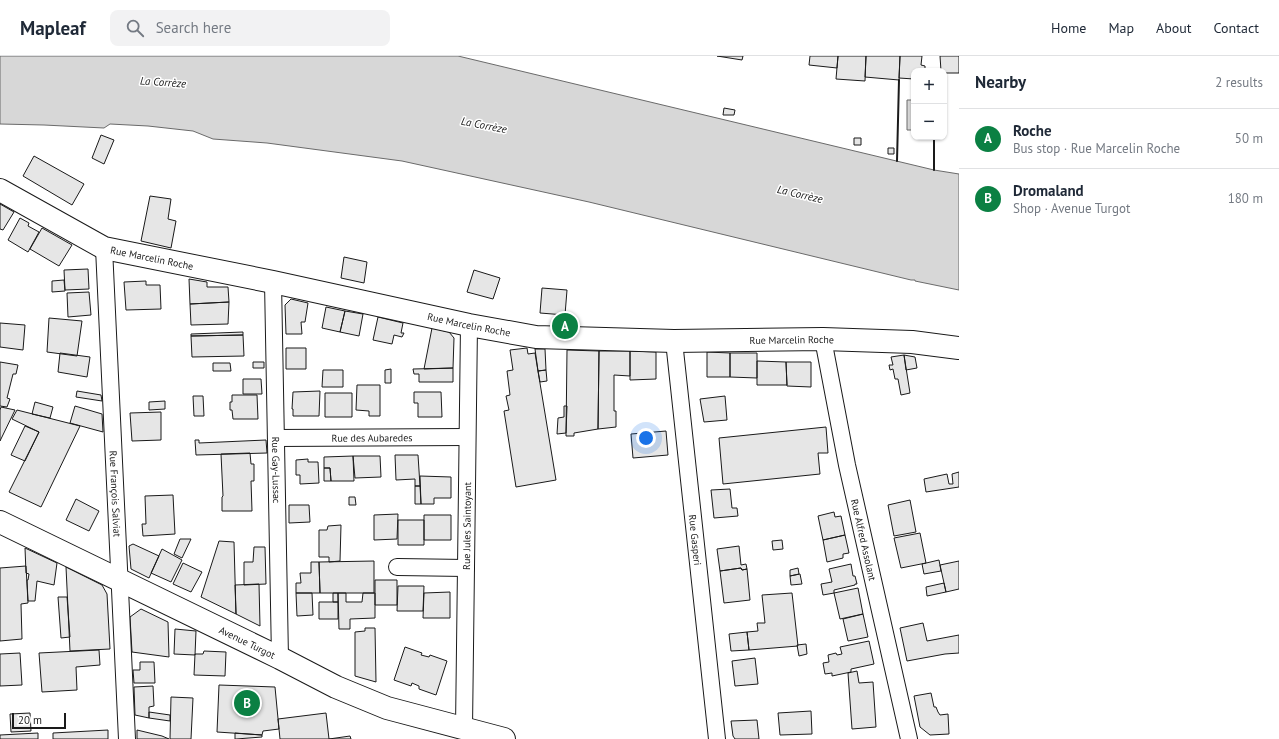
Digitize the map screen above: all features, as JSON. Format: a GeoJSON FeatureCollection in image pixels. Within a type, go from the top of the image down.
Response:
{"type":"FeatureCollection","features":[{"type":"Feature","properties":{"kind":"main road","name":"Rue Marcelin Roche"},"geometry":{"type":"LineString","coordinates":[[0,190],[104,248],[273,282],[469,325],[536,337],[674,341],[823,339],[912,342],[959,348]]}},
{"type":"Feature","properties":{"kind":"main road","name":"Avenue Turgot"},"geometry":{"type":"LineString","coordinates":[[0,522],[280,658],[336,687],[387,708],[498,738]]}},
{"type":"Feature","properties":{"kind":"street","name":"Rue François Salviat"},"geometry":{"type":"LineString","coordinates":[[104,248],[126,739]]}},
{"type":"Feature","properties":{"kind":"street","name":"Rue Gay-Lussac"},"geometry":{"type":"LineString","coordinates":[[273,282],[280,658]]}},
{"type":"Feature","properties":{"kind":"street","name":"Rue Jules Saintoyant"},"geometry":{"type":"LineString","coordinates":[[464,728],[469,325]]}},
{"type":"Feature","properties":{"kind":"street","name":"Rue Alfred Assolant"},"geometry":{"type":"LineString","coordinates":[[823,339],[847,465],[909,739]]}},
{"type":"Feature","properties":{"kind":"street","name":"Rue Gasperi"},"geometry":{"type":"LineString","coordinates":[[674,341],[717,739]]}},
{"type":"Feature","properties":{"kind":"street","name":"Rue des Aubaredes"},"geometry":{"type":"LineString","coordinates":[[276,438],[467,437]]}},
{"type":"Feature","properties":{"kind":"street"},"geometry":{"type":"LineString","coordinates":[[397,567],[466,568]]}},
{"type":"Feature","properties":{"kind":"water","name":"La Corrèze"},"geometry":{"type":"Polygon","coordinates":[[[0,56],[458,56],[934,170],[959,174],[959,290],[915,281],[589,202],[402,161],[267,143],[213,139],[193,131],[148,126],[110,124],[104,128],[0,124],[0,56]]]}},
{"type":"Feature","properties":{"kind":"water"},"geometry":{"type":"Polygon","coordinates":[[[907,100],[911,100],[911,130],[907,130],[907,100]]]}},
{"type":"Feature","properties":{"kind":"building"},"geometry":{"type":"Polygon","coordinates":[[[717,56],[743,56],[742,60],[717,56]]]}},
{"type":"Feature","properties":{"kind":"building"},"geometry":{"type":"Polygon","coordinates":[[[810,56],[838,56],[837,68],[809,65],[810,56]]]}},
{"type":"Feature","properties":{"kind":"building"},"geometry":{"type":"Polygon","coordinates":[[[838,56],[866,56],[865,81],[836,79],[838,56]]]}},
{"type":"Feature","properties":{"kind":"building"},"geometry":{"type":"Polygon","coordinates":[[[866,56],[900,56],[899,80],[865,77],[866,56]]]}},
{"type":"Feature","properties":{"kind":"building"},"geometry":{"type":"Polygon","coordinates":[[[900,56],[922,56],[921,65],[925,66],[925,68],[911,68],[911,79],[899,78],[900,56]]]}},
{"type":"Feature","properties":{"kind":"building"},"geometry":{"type":"Polygon","coordinates":[[[940,56],[959,56],[959,73],[947,73],[947,68],[941,68],[940,56]]]}},
{"type":"Feature","properties":{"kind":"building"},"geometry":{"type":"Polygon","coordinates":[[[724,108],[735,110],[734,115],[723,115],[724,108]]]}},
{"type":"Feature","properties":{"kind":"building"},"geometry":{"type":"Polygon","coordinates":[[[101,135],[114,140],[104,164],[92,158],[101,135]]]}},
{"type":"Feature","properties":{"kind":"building"},"geometry":{"type":"Polygon","coordinates":[[[854,138],[861,138],[861,145],[854,145],[854,138]]]}},
{"type":"Feature","properties":{"kind":"building"},"geometry":{"type":"Polygon","coordinates":[[[888,148],[894,148],[894,154],[888,154],[888,148]]]}},
{"type":"Feature","properties":{"kind":"building"},"geometry":{"type":"Polygon","coordinates":[[[34,156],[84,184],[72,205],[23,176],[34,156]]]}},
{"type":"Feature","properties":{"kind":"building"},"geometry":{"type":"Polygon","coordinates":[[[150,196],[171,199],[168,219],[176,221],[171,248],[141,241],[150,196]]]}},
{"type":"Feature","properties":{"kind":"building"},"geometry":{"type":"Polygon","coordinates":[[[0,204],[14,212],[3,230],[0,229],[0,204]]]}},
{"type":"Feature","properties":{"kind":"building"},"geometry":{"type":"Polygon","coordinates":[[[20,218],[29,223],[28,226],[39,232],[28,252],[8,240],[20,218]]]}},
{"type":"Feature","properties":{"kind":"building"},"geometry":{"type":"Polygon","coordinates":[[[42,228],[72,245],[59,266],[30,249],[42,228]]]}},
{"type":"Feature","properties":{"kind":"building"},"geometry":{"type":"Polygon","coordinates":[[[344,257],[367,262],[364,283],[341,278],[344,257]]]}},
{"type":"Feature","properties":{"kind":"building"},"geometry":{"type":"Polygon","coordinates":[[[88,269],[89,289],[65,290],[64,270],[88,269]]]}},
{"type":"Feature","properties":{"kind":"building"},"geometry":{"type":"Polygon","coordinates":[[[474,270],[500,278],[493,299],[467,292],[474,270]]]}},
{"type":"Feature","properties":{"kind":"building"},"geometry":{"type":"Polygon","coordinates":[[[189,279],[207,282],[207,287],[228,287],[229,302],[190,304],[189,279]]]}},
{"type":"Feature","properties":{"kind":"building"},"geometry":{"type":"Polygon","coordinates":[[[64,280],[65,291],[52,292],[52,281],[64,280]]]}},
{"type":"Feature","properties":{"kind":"building"},"geometry":{"type":"Polygon","coordinates":[[[146,281],[146,285],[160,285],[161,309],[126,310],[124,282],[146,281]]]}},
{"type":"Feature","properties":{"kind":"building"},"geometry":{"type":"Polygon","coordinates":[[[542,288],[567,290],[565,315],[540,313],[542,288]]]}},
{"type":"Feature","properties":{"kind":"building"},"geometry":{"type":"Polygon","coordinates":[[[89,292],[91,315],[68,317],[67,293],[89,292]]]}},
{"type":"Feature","properties":{"kind":"building"},"geometry":{"type":"Polygon","coordinates":[[[291,299],[308,303],[305,322],[301,322],[302,334],[286,334],[285,305],[291,299]]]}},
{"type":"Feature","properties":{"kind":"building"},"geometry":{"type":"Polygon","coordinates":[[[229,302],[228,324],[191,325],[190,304],[229,302]]]}},
{"type":"Feature","properties":{"kind":"building"},"geometry":{"type":"Polygon","coordinates":[[[326,307],[345,311],[340,332],[322,328],[326,307]]]}},
{"type":"Feature","properties":{"kind":"building"},"geometry":{"type":"Polygon","coordinates":[[[345,311],[363,314],[359,336],[340,332],[345,311]]]}},
{"type":"Feature","properties":{"kind":"building"},"geometry":{"type":"Polygon","coordinates":[[[378,317],[403,323],[401,333],[404,333],[402,337],[394,335],[392,344],[373,340],[378,317]]]}},
{"type":"Feature","properties":{"kind":"building"},"geometry":{"type":"Polygon","coordinates":[[[49,318],[82,321],[77,356],[47,352],[49,318]]]}},
{"type":"Feature","properties":{"kind":"building"},"geometry":{"type":"Polygon","coordinates":[[[0,323],[25,325],[23,350],[0,347],[0,323]]]}},
{"type":"Feature","properties":{"kind":"building"},"geometry":{"type":"Polygon","coordinates":[[[432,328],[449,332],[454,338],[453,368],[424,369],[432,328]]]}},
{"type":"Feature","properties":{"kind":"building"},"geometry":{"type":"Polygon","coordinates":[[[243,332],[243,335],[191,336],[191,334],[243,332]]]}},
{"type":"Feature","properties":{"kind":"building"},"geometry":{"type":"Polygon","coordinates":[[[243,335],[244,356],[192,357],[191,336],[243,335]]]}},
{"type":"Feature","properties":{"kind":"building"},"geometry":{"type":"Polygon","coordinates":[[[286,348],[306,348],[306,369],[286,369],[286,348]]]}},
{"type":"Feature","properties":{"kind":"building"},"geometry":{"type":"Polygon","coordinates":[[[527,348],[528,354],[535,353],[556,480],[516,487],[504,411],[509,410],[506,396],[510,395],[507,371],[513,370],[510,350],[527,348]]]}},
{"type":"Feature","properties":{"kind":"building"},"geometry":{"type":"Polygon","coordinates":[[[535,349],[545,349],[546,370],[538,371],[535,349]]]}},
{"type":"Feature","properties":{"kind":"building"},"geometry":{"type":"Polygon","coordinates":[[[567,350],[599,351],[598,429],[574,433],[574,436],[566,436],[567,350]]]}},
{"type":"Feature","properties":{"kind":"building"},"geometry":{"type":"Polygon","coordinates":[[[599,351],[630,351],[630,376],[614,375],[614,411],[616,411],[616,427],[598,429],[599,351]]]}},
{"type":"Feature","properties":{"kind":"building"},"geometry":{"type":"Polygon","coordinates":[[[630,351],[656,352],[656,379],[630,380],[630,351]]]}},
{"type":"Feature","properties":{"kind":"building"},"geometry":{"type":"Polygon","coordinates":[[[707,352],[730,353],[730,377],[707,377],[707,352]]]}},
{"type":"Feature","properties":{"kind":"building"},"geometry":{"type":"Polygon","coordinates":[[[60,353],[90,357],[87,377],[58,372],[60,353]]]}},
{"type":"Feature","properties":{"kind":"building"},"geometry":{"type":"Polygon","coordinates":[[[730,353],[757,353],[757,378],[730,377],[730,353]]]}},
{"type":"Feature","properties":{"kind":"building"},"geometry":{"type":"Polygon","coordinates":[[[904,355],[910,393],[901,395],[898,379],[895,379],[893,369],[890,370],[889,365],[893,365],[891,357],[904,355]]]}},
{"type":"Feature","properties":{"kind":"building"},"geometry":{"type":"Polygon","coordinates":[[[904,355],[915,357],[917,368],[906,370],[904,355]]]}},
{"type":"Feature","properties":{"kind":"building"},"geometry":{"type":"Polygon","coordinates":[[[757,361],[786,362],[787,385],[757,385],[757,361]]]}},
{"type":"Feature","properties":{"kind":"building"},"geometry":{"type":"Polygon","coordinates":[[[0,362],[18,365],[16,374],[13,374],[7,398],[10,399],[7,407],[0,406],[0,362]]]}},
{"type":"Feature","properties":{"kind":"building"},"geometry":{"type":"Polygon","coordinates":[[[253,362],[264,362],[264,368],[253,368],[253,362]]]}},
{"type":"Feature","properties":{"kind":"building"},"geometry":{"type":"Polygon","coordinates":[[[786,362],[811,362],[811,387],[787,386],[786,362]]]}},
{"type":"Feature","properties":{"kind":"building"},"geometry":{"type":"Polygon","coordinates":[[[213,363],[230,363],[231,371],[213,371],[213,363]]]}},
{"type":"Feature","properties":{"kind":"building"},"geometry":{"type":"Polygon","coordinates":[[[453,368],[453,382],[419,382],[419,374],[414,374],[413,369],[453,368]]]}},
{"type":"Feature","properties":{"kind":"building"},"geometry":{"type":"Polygon","coordinates":[[[391,369],[391,383],[385,383],[385,370],[391,369]]]}},
{"type":"Feature","properties":{"kind":"building"},"geometry":{"type":"Polygon","coordinates":[[[323,370],[343,370],[343,387],[322,387],[323,370]]]}},
{"type":"Feature","properties":{"kind":"building"},"geometry":{"type":"Polygon","coordinates":[[[546,370],[547,381],[540,382],[538,371],[546,370]]]}},
{"type":"Feature","properties":{"kind":"building"},"geometry":{"type":"Polygon","coordinates":[[[243,379],[261,379],[262,394],[243,394],[243,379]]]}},
{"type":"Feature","properties":{"kind":"building"},"geometry":{"type":"Polygon","coordinates":[[[357,385],[380,385],[380,416],[369,416],[369,411],[356,410],[357,385]]]}},
{"type":"Feature","properties":{"kind":"building"},"geometry":{"type":"Polygon","coordinates":[[[77,391],[101,395],[102,401],[76,397],[77,391]]]}},
{"type":"Feature","properties":{"kind":"building"},"geometry":{"type":"Polygon","coordinates":[[[320,391],[319,416],[293,416],[293,392],[320,391]]]}},
{"type":"Feature","properties":{"kind":"building"},"geometry":{"type":"Polygon","coordinates":[[[414,392],[441,392],[442,417],[418,417],[418,403],[414,403],[414,392]]]}},
{"type":"Feature","properties":{"kind":"building"},"geometry":{"type":"Polygon","coordinates":[[[325,393],[352,393],[352,417],[325,417],[325,393]]]}},
{"type":"Feature","properties":{"kind":"building"},"geometry":{"type":"Polygon","coordinates":[[[232,395],[257,395],[258,419],[233,419],[232,410],[230,410],[232,395]]]}},
{"type":"Feature","properties":{"kind":"building"},"geometry":{"type":"Polygon","coordinates":[[[193,396],[203,396],[204,416],[194,416],[193,396]]]}},
{"type":"Feature","properties":{"kind":"building"},"geometry":{"type":"Polygon","coordinates":[[[725,396],[727,420],[704,422],[700,399],[725,396]]]}},
{"type":"Feature","properties":{"kind":"building"},"geometry":{"type":"Polygon","coordinates":[[[165,401],[165,409],[149,410],[149,402],[165,401]]]}},
{"type":"Feature","properties":{"kind":"building"},"geometry":{"type":"Polygon","coordinates":[[[35,402],[53,407],[50,418],[32,414],[35,402]]]}},
{"type":"Feature","properties":{"kind":"building"},"geometry":{"type":"Polygon","coordinates":[[[75,406],[102,414],[103,432],[70,423],[75,406]]]}},
{"type":"Feature","properties":{"kind":"building"},"geometry":{"type":"Polygon","coordinates":[[[564,406],[567,406],[566,433],[557,434],[558,418],[564,417],[564,406]]]}},
{"type":"Feature","properties":{"kind":"building"},"geometry":{"type":"Polygon","coordinates":[[[1,407],[15,410],[0,441],[0,410],[1,407]]]}},
{"type":"Feature","properties":{"kind":"building"},"geometry":{"type":"Polygon","coordinates":[[[17,410],[80,426],[41,507],[9,492],[39,432],[12,419],[17,410]]]}},
{"type":"Feature","properties":{"kind":"building"},"geometry":{"type":"Polygon","coordinates":[[[161,412],[161,440],[132,441],[130,413],[161,412]]]}},
{"type":"Feature","properties":{"kind":"building"},"geometry":{"type":"Polygon","coordinates":[[[25,426],[39,432],[25,461],[11,455],[25,426]]]}},
{"type":"Feature","properties":{"kind":"building"},"geometry":{"type":"Polygon","coordinates":[[[826,427],[828,453],[818,453],[820,474],[723,484],[719,438],[826,427]]]}},
{"type":"Feature","properties":{"kind":"building"},"geometry":{"type":"Polygon","coordinates":[[[666,431],[668,455],[633,458],[631,434],[666,431]]]}},
{"type":"Feature","properties":{"kind":"building"},"geometry":{"type":"Polygon","coordinates":[[[195,440],[199,440],[199,443],[266,440],[267,453],[196,455],[195,440]]]}},
{"type":"Feature","properties":{"kind":"building"},"geometry":{"type":"Polygon","coordinates":[[[250,453],[251,464],[254,464],[254,481],[251,481],[252,511],[222,511],[223,496],[221,454],[250,453]]]}},
{"type":"Feature","properties":{"kind":"building"},"geometry":{"type":"Polygon","coordinates":[[[395,455],[418,455],[420,486],[415,486],[415,479],[396,480],[395,455]]]}},
{"type":"Feature","properties":{"kind":"building"},"geometry":{"type":"Polygon","coordinates":[[[353,456],[380,456],[381,477],[355,478],[353,456]]]}},
{"type":"Feature","properties":{"kind":"building"},"geometry":{"type":"Polygon","coordinates":[[[353,456],[354,481],[331,481],[330,468],[324,468],[324,457],[353,456]]]}},
{"type":"Feature","properties":{"kind":"building"},"geometry":{"type":"Polygon","coordinates":[[[308,459],[308,462],[318,462],[319,483],[300,484],[300,475],[296,475],[296,460],[308,459]]]}},
{"type":"Feature","properties":{"kind":"building"},"geometry":{"type":"Polygon","coordinates":[[[324,468],[330,468],[331,481],[324,481],[324,468]]]}},
{"type":"Feature","properties":{"kind":"building"},"geometry":{"type":"Polygon","coordinates":[[[959,472],[959,487],[926,492],[924,479],[947,474],[949,484],[953,484],[952,474],[959,472]]]}},
{"type":"Feature","properties":{"kind":"building"},"geometry":{"type":"Polygon","coordinates":[[[420,476],[451,477],[451,498],[434,498],[434,504],[421,504],[420,476]]]}},
{"type":"Feature","properties":{"kind":"building"},"geometry":{"type":"Polygon","coordinates":[[[415,486],[420,486],[421,504],[415,504],[415,486]]]}},
{"type":"Feature","properties":{"kind":"building"},"geometry":{"type":"Polygon","coordinates":[[[730,489],[732,508],[737,508],[738,516],[714,518],[711,490],[730,489]]]}},
{"type":"Feature","properties":{"kind":"building"},"geometry":{"type":"Polygon","coordinates":[[[173,495],[175,534],[143,536],[142,524],[146,524],[145,496],[173,495]]]}},
{"type":"Feature","properties":{"kind":"building"},"geometry":{"type":"Polygon","coordinates":[[[349,497],[355,497],[356,505],[349,505],[349,497]]]}},
{"type":"Feature","properties":{"kind":"building"},"geometry":{"type":"Polygon","coordinates":[[[76,499],[99,511],[89,531],[66,520],[76,499]]]}},
{"type":"Feature","properties":{"kind":"building"},"geometry":{"type":"Polygon","coordinates":[[[910,500],[916,532],[894,536],[888,505],[910,500]]]}},
{"type":"Feature","properties":{"kind":"building"},"geometry":{"type":"Polygon","coordinates":[[[289,505],[309,505],[310,522],[289,523],[289,505]]]}},
{"type":"Feature","properties":{"kind":"building"},"geometry":{"type":"Polygon","coordinates":[[[834,512],[835,517],[841,516],[845,535],[823,540],[818,516],[834,512]]]}},
{"type":"Feature","properties":{"kind":"building"},"geometry":{"type":"Polygon","coordinates":[[[398,514],[397,539],[374,540],[374,515],[398,514]]]}},
{"type":"Feature","properties":{"kind":"building"},"geometry":{"type":"Polygon","coordinates":[[[424,515],[451,515],[451,540],[424,540],[424,515]]]}},
{"type":"Feature","properties":{"kind":"building"},"geometry":{"type":"Polygon","coordinates":[[[398,520],[424,520],[424,545],[398,545],[398,520]]]}},
{"type":"Feature","properties":{"kind":"building"},"geometry":{"type":"Polygon","coordinates":[[[341,525],[340,561],[329,562],[329,557],[319,557],[319,530],[327,530],[328,526],[341,525]]]}},
{"type":"Feature","properties":{"kind":"building"},"geometry":{"type":"Polygon","coordinates":[[[920,533],[926,563],[901,568],[894,538],[920,533]]]}},
{"type":"Feature","properties":{"kind":"building"},"geometry":{"type":"Polygon","coordinates":[[[845,535],[849,553],[843,554],[843,558],[827,562],[823,540],[845,535]]]}},
{"type":"Feature","properties":{"kind":"building"},"geometry":{"type":"Polygon","coordinates":[[[180,539],[191,539],[182,558],[174,554],[180,539]]]}},
{"type":"Feature","properties":{"kind":"building"},"geometry":{"type":"Polygon","coordinates":[[[782,540],[783,549],[773,550],[772,541],[782,540]]]}},
{"type":"Feature","properties":{"kind":"building"},"geometry":{"type":"Polygon","coordinates":[[[219,541],[234,542],[236,614],[201,597],[219,541]]]}},
{"type":"Feature","properties":{"kind":"building"},"geometry":{"type":"Polygon","coordinates":[[[133,544],[159,556],[149,578],[131,569],[129,546],[133,544]]]}},
{"type":"Feature","properties":{"kind":"building"},"geometry":{"type":"Polygon","coordinates":[[[739,546],[741,565],[746,564],[747,569],[742,570],[741,568],[720,571],[717,549],[739,546]]]}},
{"type":"Feature","properties":{"kind":"building"},"geometry":{"type":"Polygon","coordinates":[[[254,547],[265,547],[266,584],[244,585],[244,562],[253,562],[254,547]]]}},
{"type":"Feature","properties":{"kind":"building"},"geometry":{"type":"Polygon","coordinates":[[[25,548],[57,563],[54,585],[37,581],[35,601],[28,601],[27,580],[29,574],[26,573],[25,548]]]}},
{"type":"Feature","properties":{"kind":"building"},"geometry":{"type":"Polygon","coordinates":[[[162,549],[182,560],[171,582],[151,573],[162,549]]]}},
{"type":"Feature","properties":{"kind":"building"},"geometry":{"type":"Polygon","coordinates":[[[939,560],[941,571],[924,574],[922,564],[939,560]]]}},
{"type":"Feature","properties":{"kind":"building"},"geometry":{"type":"Polygon","coordinates":[[[374,561],[374,593],[320,593],[319,562],[374,561]]]}},
{"type":"Feature","properties":{"kind":"building"},"geometry":{"type":"Polygon","coordinates":[[[959,561],[959,589],[946,592],[940,565],[959,561]]]}},
{"type":"Feature","properties":{"kind":"building"},"geometry":{"type":"Polygon","coordinates":[[[311,562],[319,562],[320,593],[296,593],[296,583],[301,583],[300,573],[311,573],[311,562]]]}},
{"type":"Feature","properties":{"kind":"building"},"geometry":{"type":"Polygon","coordinates":[[[183,563],[202,572],[191,592],[173,584],[183,563]]]}},
{"type":"Feature","properties":{"kind":"building"},"geometry":{"type":"Polygon","coordinates":[[[851,564],[853,576],[855,576],[857,584],[834,590],[834,593],[823,595],[821,584],[832,582],[829,569],[851,564]]]}},
{"type":"Feature","properties":{"kind":"building"},"geometry":{"type":"Polygon","coordinates":[[[26,566],[28,603],[21,604],[22,639],[0,641],[0,568],[26,566]]]}},
{"type":"Feature","properties":{"kind":"building"},"geometry":{"type":"Polygon","coordinates":[[[66,567],[102,585],[107,594],[110,649],[70,651],[66,567]]]}},
{"type":"Feature","properties":{"kind":"building"},"geometry":{"type":"Polygon","coordinates":[[[741,568],[742,570],[747,569],[750,600],[724,603],[720,571],[741,568]]]}},
{"type":"Feature","properties":{"kind":"building"},"geometry":{"type":"Polygon","coordinates":[[[798,568],[799,574],[790,576],[790,570],[798,568]]]}},
{"type":"Feature","properties":{"kind":"building"},"geometry":{"type":"Polygon","coordinates":[[[800,574],[802,584],[791,585],[790,576],[800,574]]]}},
{"type":"Feature","properties":{"kind":"building"},"geometry":{"type":"Polygon","coordinates":[[[375,580],[397,580],[397,605],[375,605],[375,580]]]}},
{"type":"Feature","properties":{"kind":"building"},"geometry":{"type":"Polygon","coordinates":[[[944,583],[946,592],[927,596],[926,587],[944,583]]]}},
{"type":"Feature","properties":{"kind":"building"},"geometry":{"type":"Polygon","coordinates":[[[259,584],[260,626],[236,614],[235,585],[259,584]]]}},
{"type":"Feature","properties":{"kind":"building"},"geometry":{"type":"Polygon","coordinates":[[[398,586],[424,586],[423,611],[397,611],[398,586]]]}},
{"type":"Feature","properties":{"kind":"building"},"geometry":{"type":"Polygon","coordinates":[[[858,588],[863,614],[840,619],[834,593],[858,588]]]}},
{"type":"Feature","properties":{"kind":"building"},"geometry":{"type":"Polygon","coordinates":[[[450,592],[450,618],[423,618],[424,593],[450,592]]]}},
{"type":"Feature","properties":{"kind":"building"},"geometry":{"type":"Polygon","coordinates":[[[296,593],[312,593],[313,615],[297,616],[296,593]]]}},
{"type":"Feature","properties":{"kind":"building"},"geometry":{"type":"Polygon","coordinates":[[[333,593],[338,593],[338,602],[333,602],[333,593]]]}},
{"type":"Feature","properties":{"kind":"building"},"geometry":{"type":"Polygon","coordinates":[[[338,593],[346,593],[346,602],[362,602],[363,593],[375,593],[375,618],[350,619],[350,629],[339,629],[338,593]]]}},
{"type":"Feature","properties":{"kind":"building"},"geometry":{"type":"Polygon","coordinates":[[[792,593],[798,646],[749,650],[747,632],[758,631],[757,623],[765,623],[762,595],[792,593]]]}},
{"type":"Feature","properties":{"kind":"building"},"geometry":{"type":"Polygon","coordinates":[[[58,597],[67,597],[70,637],[61,638],[58,597]]]}},
{"type":"Feature","properties":{"kind":"building"},"geometry":{"type":"Polygon","coordinates":[[[319,602],[338,602],[338,619],[319,619],[319,602]]]}},
{"type":"Feature","properties":{"kind":"building"},"geometry":{"type":"Polygon","coordinates":[[[141,609],[168,622],[169,657],[132,652],[130,617],[141,609]]]}},
{"type":"Feature","properties":{"kind":"building"},"geometry":{"type":"Polygon","coordinates":[[[863,614],[868,637],[848,641],[843,619],[863,614]]]}},
{"type":"Feature","properties":{"kind":"building"},"geometry":{"type":"Polygon","coordinates":[[[923,623],[927,641],[959,635],[959,653],[907,661],[900,628],[923,623]]]}},
{"type":"Feature","properties":{"kind":"building"},"geometry":{"type":"Polygon","coordinates":[[[365,628],[375,628],[376,682],[355,676],[355,632],[365,631],[365,628]]]}},
{"type":"Feature","properties":{"kind":"building"},"geometry":{"type":"Polygon","coordinates":[[[175,629],[196,631],[195,655],[174,654],[175,629]]]}},
{"type":"Feature","properties":{"kind":"building"},"geometry":{"type":"Polygon","coordinates":[[[747,632],[749,650],[731,651],[729,634],[747,632]]]}},
{"type":"Feature","properties":{"kind":"building"},"geometry":{"type":"Polygon","coordinates":[[[869,641],[874,664],[851,669],[851,672],[832,676],[832,673],[825,674],[823,663],[829,662],[828,655],[836,653],[837,655],[842,654],[840,647],[869,641]]]}},
{"type":"Feature","properties":{"kind":"building"},"geometry":{"type":"Polygon","coordinates":[[[806,644],[807,654],[799,656],[797,645],[806,644]]]}},
{"type":"Feature","properties":{"kind":"building"},"geometry":{"type":"Polygon","coordinates":[[[405,647],[422,653],[421,655],[429,657],[430,655],[447,661],[436,695],[419,689],[419,686],[412,683],[411,686],[394,680],[405,647]]]}},
{"type":"Feature","properties":{"kind":"building"},"geometry":{"type":"Polygon","coordinates":[[[99,650],[100,665],[76,667],[77,690],[42,692],[39,653],[99,650]]]}},
{"type":"Feature","properties":{"kind":"building"},"geometry":{"type":"Polygon","coordinates":[[[204,651],[226,652],[225,676],[194,675],[195,654],[203,654],[204,651]]]}},
{"type":"Feature","properties":{"kind":"building"},"geometry":{"type":"Polygon","coordinates":[[[20,653],[22,685],[0,686],[0,654],[20,653]]]}},
{"type":"Feature","properties":{"kind":"building"},"geometry":{"type":"Polygon","coordinates":[[[755,658],[758,684],[735,686],[732,661],[755,658]]]}},
{"type":"Feature","properties":{"kind":"building"},"geometry":{"type":"Polygon","coordinates":[[[140,662],[154,662],[155,683],[134,683],[133,670],[140,670],[140,662]]]}},
{"type":"Feature","properties":{"kind":"building"},"geometry":{"type":"Polygon","coordinates":[[[857,671],[859,683],[873,682],[876,727],[852,729],[848,673],[857,671]]]}},
{"type":"Feature","properties":{"kind":"building"},"geometry":{"type":"Polygon","coordinates":[[[219,685],[275,687],[279,729],[263,731],[262,735],[217,732],[219,685]]]}},
{"type":"Feature","properties":{"kind":"building"},"geometry":{"type":"Polygon","coordinates":[[[153,686],[154,706],[149,707],[149,718],[135,715],[134,687],[153,686]]]}},
{"type":"Feature","properties":{"kind":"building"},"geometry":{"type":"Polygon","coordinates":[[[931,693],[934,707],[936,707],[940,715],[948,714],[949,734],[930,735],[920,727],[914,696],[931,693]]]}},
{"type":"Feature","properties":{"kind":"building"},"geometry":{"type":"Polygon","coordinates":[[[171,697],[193,698],[191,739],[170,739],[171,697]]]}},
{"type":"Feature","properties":{"kind":"building"},"geometry":{"type":"Polygon","coordinates":[[[811,711],[812,734],[780,735],[778,713],[811,711]]]}},
{"type":"Feature","properties":{"kind":"building"},"geometry":{"type":"Polygon","coordinates":[[[149,712],[170,715],[170,721],[149,718],[149,712]]]}},
{"type":"Feature","properties":{"kind":"building"},"geometry":{"type":"Polygon","coordinates":[[[30,713],[31,731],[11,732],[10,714],[30,713]]]}},
{"type":"Feature","properties":{"kind":"building"},"geometry":{"type":"Polygon","coordinates":[[[326,713],[329,739],[280,739],[278,719],[326,713]]]}},
{"type":"Feature","properties":{"kind":"building"},"geometry":{"type":"Polygon","coordinates":[[[757,720],[759,739],[735,739],[733,736],[731,721],[757,720]]]}},
{"type":"Feature","properties":{"kind":"building"},"geometry":{"type":"Polygon","coordinates":[[[108,730],[108,739],[53,739],[53,733],[108,730]]]}},
{"type":"Feature","properties":{"kind":"building"},"geometry":{"type":"Polygon","coordinates":[[[137,730],[162,736],[169,739],[137,739],[137,730]]]}},
{"type":"Feature","properties":{"kind":"building"},"geometry":{"type":"Polygon","coordinates":[[[38,733],[38,739],[0,739],[0,735],[38,733]]]}},
{"type":"Feature","properties":{"kind":"building"},"geometry":{"type":"Polygon","coordinates":[[[235,733],[262,735],[262,737],[235,739],[235,733]]]}},
{"type":"Feature","properties":{"kind":"building"},"geometry":{"type":"Polygon","coordinates":[[[350,736],[351,739],[329,739],[350,736]]]}},
{"type":"Feature","properties":{"kind":"wall"},"geometry":{"type":"LineString","coordinates":[[897,161],[899,80]]}},
{"type":"Feature","properties":{"kind":"wall"},"geometry":{"type":"LineString","coordinates":[[934,140],[934,170]]}},
{"type":"Feature","properties":{"kind":"place","name":"Roche"},"geometry":{"type":"Point","coordinates":[565,326]}},
{"type":"Feature","properties":{"kind":"place","name":"Dromaland"},"geometry":{"type":"Point","coordinates":[247,703]}}]}
